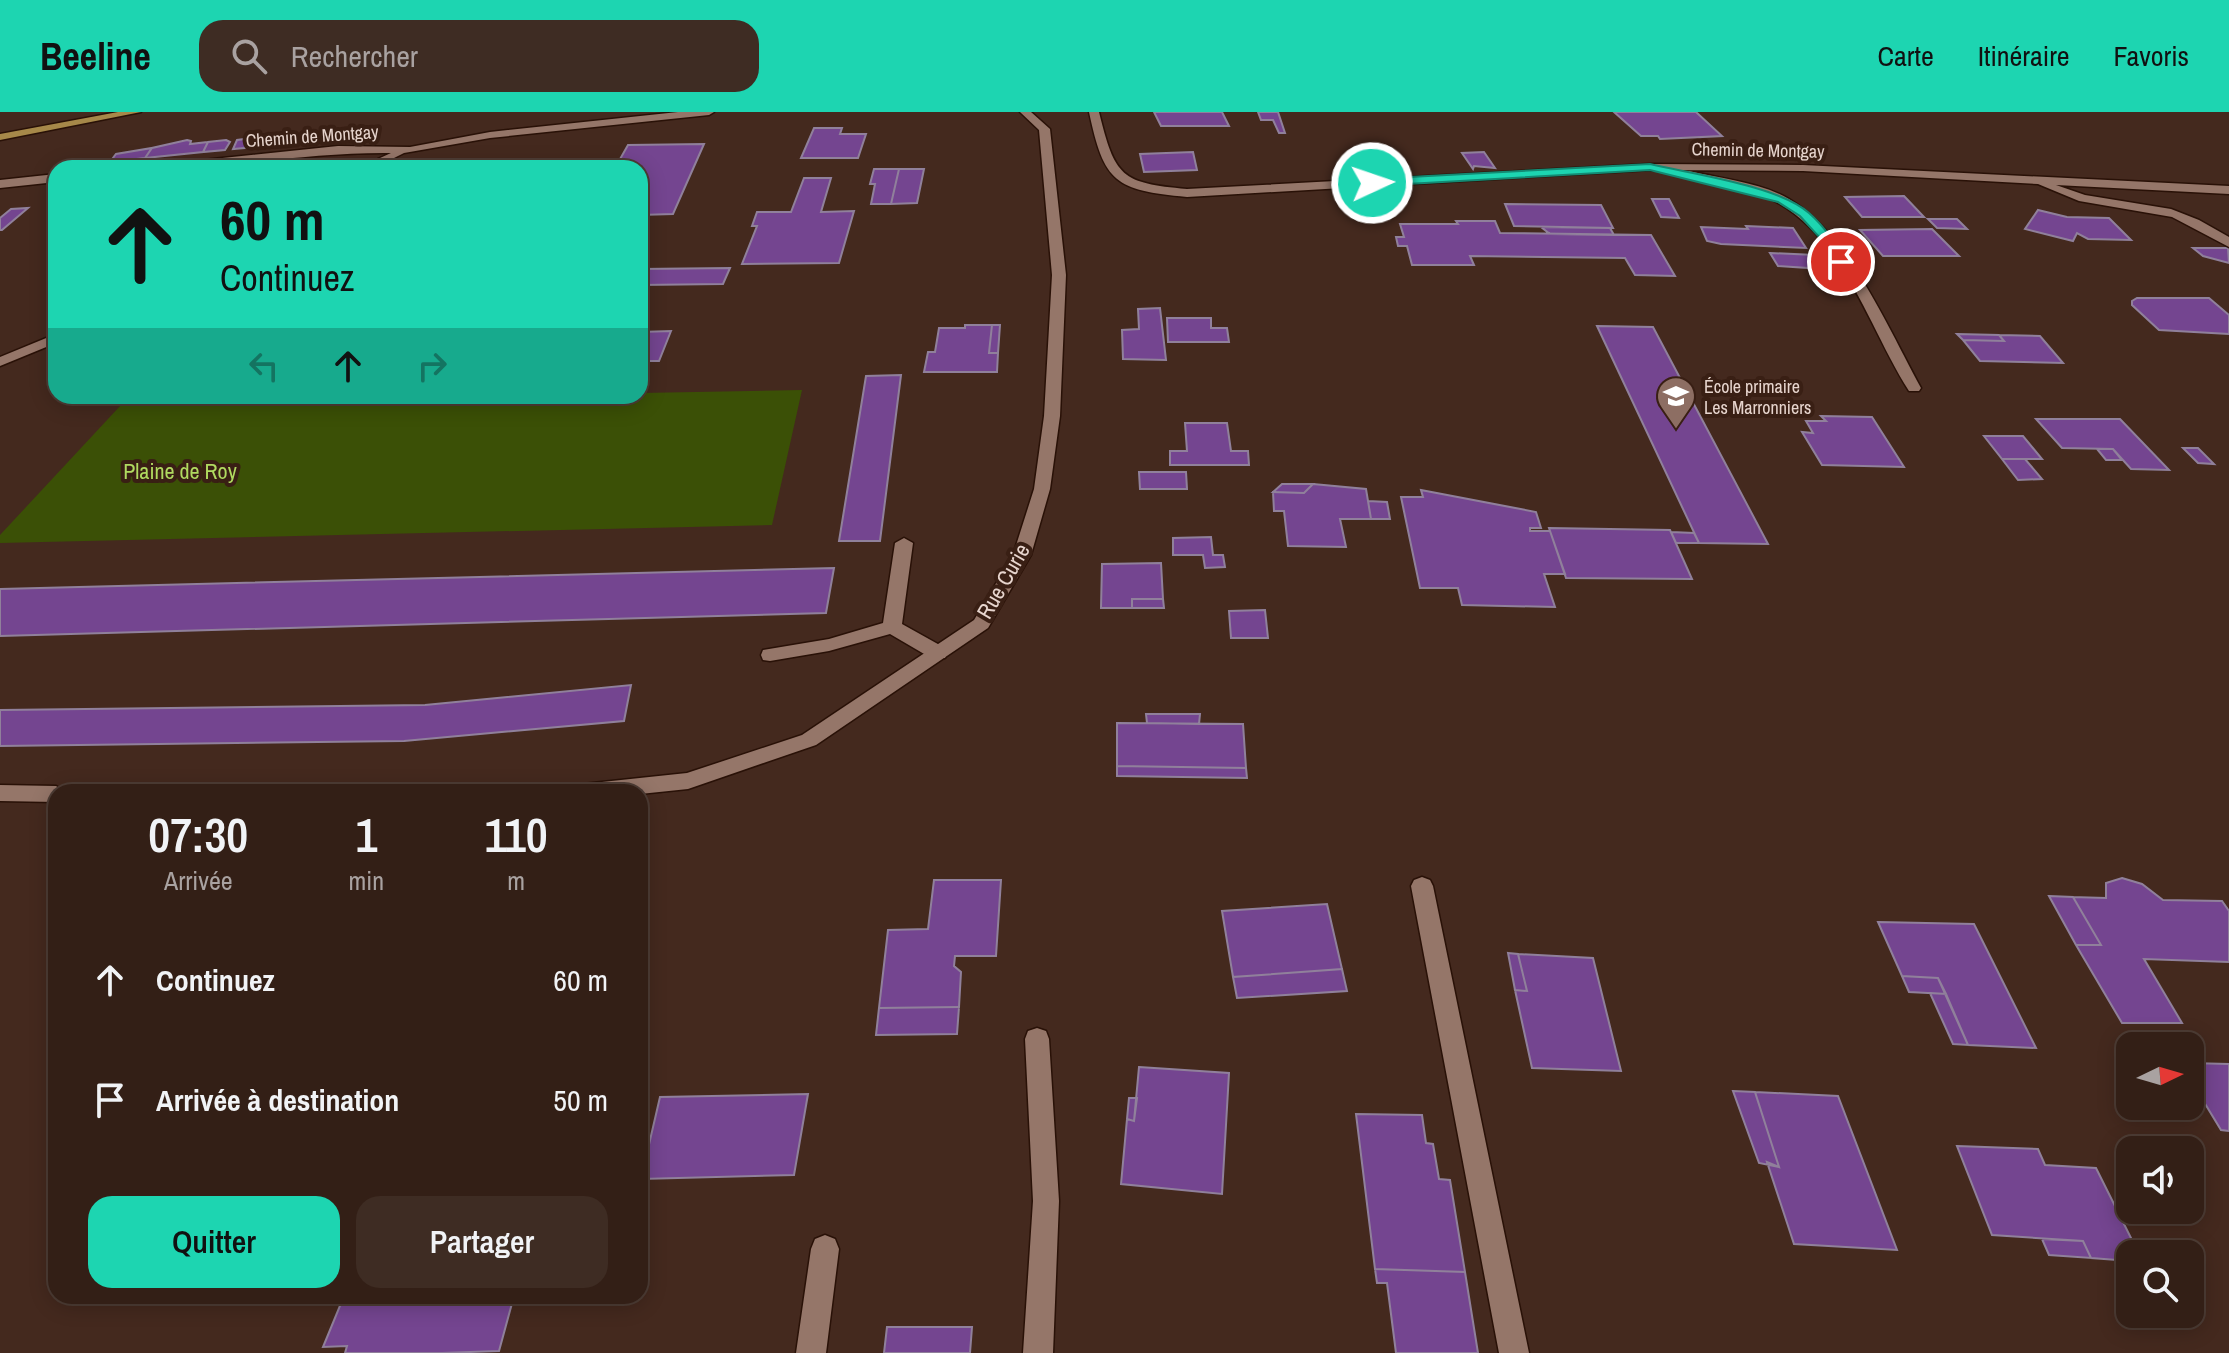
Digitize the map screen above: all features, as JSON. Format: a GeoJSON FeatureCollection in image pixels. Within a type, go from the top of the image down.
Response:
{"type":"FeatureCollection","features":[{"type":"Feature","properties":{"kind":"main road"},"geometry":{"type":"LineString","coordinates":[[0,137],[136,112]]}},
{"type":"Feature","properties":{"kind":"street","name":"Chemin de Montgay"},"geometry":{"type":"LineString","coordinates":[[232,160],[338,149],[410,150],[490,135],[709,112]]}},
{"type":"Feature","properties":{"kind":"street","name":"Rue Curie"},"geometry":{"type":"LineString","coordinates":[[648,785],[688,781],[809,740],[981,624],[1022,555],[1042,489],[1052,416],[1059,275],[1044,129],[1025,112]]}},
{"type":"Feature","properties":{"kind":"street","name":"Chemin de Montgay"},"geometry":{"type":"LineString","coordinates":[[1094,112],[1104,159],[1113,174],[1156,191],[1187,193],[1650,167],[1803,168],[2229,190]]}},
{"type":"Feature","properties":{"kind":"street"},"geometry":{"type":"LineString","coordinates":[[384,160],[410,150]]}},
{"type":"Feature","properties":{"kind":"street"},"geometry":{"type":"LineString","coordinates":[[1650,167],[1782,200],[1804,214],[1826,237],[1914,388]]}},
{"type":"Feature","properties":{"kind":"street"},"geometry":{"type":"LineString","coordinates":[[0,184],[48,179]]}},
{"type":"Feature","properties":{"kind":"street","name":"Chemin de Montgay"},"geometry":{"type":"LineString","coordinates":[[2039,180],[2062,195],[2087,202],[2159,209],[2188,218],[2229,243]]}},
{"type":"Feature","properties":{"kind":"street"},"geometry":{"type":"LineString","coordinates":[[0,362],[48,341]]}},
{"type":"Feature","properties":{"kind":"street"},"geometry":{"type":"LineString","coordinates":[[892,627],[904,543]]}},
{"type":"Feature","properties":{"kind":"street"},"geometry":{"type":"LineString","coordinates":[[770,655],[829,645],[892,627],[938,653]]}},
{"type":"Feature","properties":{"kind":"street"},"geometry":{"type":"LineString","coordinates":[[0,793],[48,794]]}},
{"type":"Feature","properties":{"kind":"street"},"geometry":{"type":"LineString","coordinates":[[1422,886],[1514,1353]]}},
{"type":"Feature","properties":{"kind":"street"},"geometry":{"type":"LineString","coordinates":[[1037,1039],[1046,1201],[1038,1353]]}},
{"type":"Feature","properties":{"kind":"street"},"geometry":{"type":"LineString","coordinates":[[811,1353],[825,1249]]}},
{"type":"Feature","properties":{"kind":"green space","name":"Plaine de Roy"},"geometry":{"type":"Polygon","coordinates":[[[802,390],[772,525],[0,543],[0,535],[121,405],[648,404],[648,393],[802,390]]]}},
{"type":"Feature","properties":{"kind":"building"},"geometry":{"type":"Polygon","coordinates":[[[1154,112],[1222,112],[1229,126],[1161,126],[1154,112]]]}},
{"type":"Feature","properties":{"kind":"building"},"geometry":{"type":"Polygon","coordinates":[[[1258,112],[1278,112],[1285,133],[1279,133],[1273,120],[1261,120],[1258,112]]]}},
{"type":"Feature","properties":{"kind":"building"},"geometry":{"type":"Polygon","coordinates":[[[1614,112],[1696,112],[1722,136],[1660,139],[1658,136],[1641,136],[1614,112]]]}},
{"type":"Feature","properties":{"kind":"building"},"geometry":{"type":"Polygon","coordinates":[[[814,128],[842,128],[840,134],[866,134],[858,158],[801,158],[814,128]]]}},
{"type":"Feature","properties":{"kind":"building"},"geometry":{"type":"Polygon","coordinates":[[[294,135],[291,143],[257,147],[261,138],[294,135]]]}},
{"type":"Feature","properties":{"kind":"building"},"geometry":{"type":"Polygon","coordinates":[[[261,137],[257,147],[233,149],[237,140],[261,137]]]}},
{"type":"Feature","properties":{"kind":"building"},"geometry":{"type":"Polygon","coordinates":[[[191,141],[190,144],[208,142],[203,152],[145,158],[152,148],[191,141]]]}},
{"type":"Feature","properties":{"kind":"building"},"geometry":{"type":"Polygon","coordinates":[[[208,142],[230,142],[225,150],[203,152],[208,142]]]}},
{"type":"Feature","properties":{"kind":"building"},"geometry":{"type":"Polygon","coordinates":[[[704,144],[673,214],[648,215],[648,160],[620,160],[628,145],[704,144]]]}},
{"type":"Feature","properties":{"kind":"building"},"geometry":{"type":"Polygon","coordinates":[[[152,148],[145,158],[112,160],[116,154],[152,148]]]}},
{"type":"Feature","properties":{"kind":"building"},"geometry":{"type":"Polygon","coordinates":[[[1193,152],[1197,170],[1144,172],[1140,154],[1193,152]]]}},
{"type":"Feature","properties":{"kind":"building"},"geometry":{"type":"Polygon","coordinates":[[[1484,152],[1495,168],[1474,166],[1473,169],[1462,153],[1484,152]]]}},
{"type":"Feature","properties":{"kind":"building"},"geometry":{"type":"Polygon","coordinates":[[[874,169],[899,169],[891,204],[871,204],[875,184],[870,184],[874,169]]]}},
{"type":"Feature","properties":{"kind":"building"},"geometry":{"type":"Polygon","coordinates":[[[899,169],[924,169],[917,203],[891,204],[899,169]]]}},
{"type":"Feature","properties":{"kind":"building"},"geometry":{"type":"Polygon","coordinates":[[[804,178],[831,178],[821,212],[854,211],[839,263],[742,264],[757,226],[752,226],[757,212],[791,212],[804,178]]]}},
{"type":"Feature","properties":{"kind":"building"},"geometry":{"type":"Polygon","coordinates":[[[1904,196],[1924,217],[1862,217],[1845,197],[1904,196]]]}},
{"type":"Feature","properties":{"kind":"building"},"geometry":{"type":"Polygon","coordinates":[[[1652,199],[1669,199],[1679,218],[1661,217],[1652,199]]]}},
{"type":"Feature","properties":{"kind":"building"},"geometry":{"type":"Polygon","coordinates":[[[1505,204],[1601,205],[1613,228],[1514,226],[1505,204]]]}},
{"type":"Feature","properties":{"kind":"building"},"geometry":{"type":"Polygon","coordinates":[[[28,208],[0,230],[0,218],[11,209],[28,208]]]}},
{"type":"Feature","properties":{"kind":"building"},"geometry":{"type":"Polygon","coordinates":[[[2038,210],[2067,217],[2109,218],[2131,240],[2088,239],[2077,233],[2073,241],[2025,229],[2038,210]]]}},
{"type":"Feature","properties":{"kind":"building"},"geometry":{"type":"Polygon","coordinates":[[[1928,219],[1957,219],[1967,229],[1937,228],[1928,219]]]}},
{"type":"Feature","properties":{"kind":"building"},"geometry":{"type":"Polygon","coordinates":[[[1456,221],[1495,221],[1500,233],[1651,235],[1675,276],[1635,275],[1625,258],[1470,256],[1474,265],[1412,265],[1407,246],[1398,246],[1396,237],[1404,237],[1400,224],[1458,224],[1456,221]]]}},
{"type":"Feature","properties":{"kind":"building"},"geometry":{"type":"Polygon","coordinates":[[[1746,226],[1793,228],[1806,248],[1721,244],[1707,241],[1701,227],[1748,229],[1746,226]]]}},
{"type":"Feature","properties":{"kind":"building"},"geometry":{"type":"Polygon","coordinates":[[[1541,227],[1610,228],[1614,235],[1550,234],[1541,227]]]}},
{"type":"Feature","properties":{"kind":"building"},"geometry":{"type":"Polygon","coordinates":[[[1932,229],[1959,256],[1883,256],[1860,230],[1932,229]]]}},
{"type":"Feature","properties":{"kind":"building"},"geometry":{"type":"Polygon","coordinates":[[[2193,248],[2228,248],[2229,263],[2203,256],[2193,248]]]}},
{"type":"Feature","properties":{"kind":"building"},"geometry":{"type":"Polygon","coordinates":[[[1770,253],[1815,255],[1824,269],[1778,266],[1770,253]]]}},
{"type":"Feature","properties":{"kind":"building"},"geometry":{"type":"Polygon","coordinates":[[[730,268],[723,284],[648,285],[648,269],[730,268]]]}},
{"type":"Feature","properties":{"kind":"building"},"geometry":{"type":"Polygon","coordinates":[[[2137,298],[2209,298],[2229,315],[2229,334],[2159,330],[2132,305],[2137,298]]]}},
{"type":"Feature","properties":{"kind":"building"},"geometry":{"type":"Polygon","coordinates":[[[1160,308],[1166,360],[1123,359],[1122,330],[1139,329],[1138,309],[1160,308]]]}},
{"type":"Feature","properties":{"kind":"building"},"geometry":{"type":"Polygon","coordinates":[[[1167,318],[1211,318],[1211,328],[1227,328],[1229,342],[1168,342],[1167,318]]]}},
{"type":"Feature","properties":{"kind":"building"},"geometry":{"type":"Polygon","coordinates":[[[965,325],[992,325],[989,353],[998,353],[997,372],[924,372],[928,352],[935,352],[939,328],[965,328],[965,325]]]}},
{"type":"Feature","properties":{"kind":"building"},"geometry":{"type":"Polygon","coordinates":[[[992,325],[1000,325],[998,353],[989,353],[992,325]]]}},
{"type":"Feature","properties":{"kind":"building","name":"École primaire Les Marronniers"},"geometry":{"type":"Polygon","coordinates":[[[1597,326],[1653,327],[1768,544],[1699,543],[1597,326]]]}},
{"type":"Feature","properties":{"kind":"building"},"geometry":{"type":"Polygon","coordinates":[[[671,331],[659,361],[648,361],[648,332],[671,331]]]}},
{"type":"Feature","properties":{"kind":"building"},"geometry":{"type":"Polygon","coordinates":[[[1957,334],[1999,335],[2004,341],[1963,340],[1957,334]]]}},
{"type":"Feature","properties":{"kind":"building"},"geometry":{"type":"Polygon","coordinates":[[[1999,335],[2040,336],[2063,363],[1980,361],[1963,340],[2004,341],[1999,335]]]}},
{"type":"Feature","properties":{"kind":"building"},"geometry":{"type":"Polygon","coordinates":[[[901,375],[880,541],[839,541],[866,376],[901,375]]]}},
{"type":"Feature","properties":{"kind":"building"},"geometry":{"type":"Polygon","coordinates":[[[1821,416],[1872,417],[1904,467],[1822,465],[1802,432],[1813,433],[1806,421],[1826,421],[1821,416]]]}},
{"type":"Feature","properties":{"kind":"building"},"geometry":{"type":"Polygon","coordinates":[[[2036,419],[2120,419],[2169,470],[2131,469],[2113,449],[2062,448],[2036,419]]]}},
{"type":"Feature","properties":{"kind":"building"},"geometry":{"type":"Polygon","coordinates":[[[1185,423],[1227,423],[1231,451],[1248,451],[1249,465],[1170,465],[1170,451],[1187,451],[1185,423]]]}},
{"type":"Feature","properties":{"kind":"building"},"geometry":{"type":"Polygon","coordinates":[[[1984,436],[2023,436],[2042,459],[2002,459],[1984,436]]]}},
{"type":"Feature","properties":{"kind":"building"},"geometry":{"type":"Polygon","coordinates":[[[2183,448],[2198,448],[2214,464],[2198,463],[2183,448]]]}},
{"type":"Feature","properties":{"kind":"building"},"geometry":{"type":"Polygon","coordinates":[[[2097,449],[2113,449],[2122,460],[2106,460],[2097,449]]]}},
{"type":"Feature","properties":{"kind":"building"},"geometry":{"type":"Polygon","coordinates":[[[2002,459],[2025,459],[2042,479],[2018,480],[2002,459]]]}},
{"type":"Feature","properties":{"kind":"building"},"geometry":{"type":"Polygon","coordinates":[[[1139,472],[1186,472],[1187,489],[1140,489],[1139,472]]]}},
{"type":"Feature","properties":{"kind":"building"},"geometry":{"type":"Polygon","coordinates":[[[1282,484],[1313,484],[1304,493],[1273,492],[1282,484]]]}},
{"type":"Feature","properties":{"kind":"building"},"geometry":{"type":"Polygon","coordinates":[[[1313,484],[1366,489],[1371,519],[1340,519],[1346,547],[1288,546],[1284,511],[1274,511],[1273,492],[1304,493],[1313,484]]]}},
{"type":"Feature","properties":{"kind":"building"},"geometry":{"type":"Polygon","coordinates":[[[1421,490],[1536,512],[1541,528],[1530,528],[1530,531],[1550,531],[1565,574],[1544,574],[1555,607],[1462,605],[1458,588],[1420,588],[1401,497],[1423,497],[1421,490]]]}},
{"type":"Feature","properties":{"kind":"building"},"geometry":{"type":"Polygon","coordinates":[[[1368,501],[1387,502],[1390,519],[1371,519],[1368,501]]]}},
{"type":"Feature","properties":{"kind":"building"},"geometry":{"type":"Polygon","coordinates":[[[1549,528],[1670,530],[1692,579],[1566,578],[1549,528]]]}},
{"type":"Feature","properties":{"kind":"building"},"geometry":{"type":"Polygon","coordinates":[[[1671,532],[1694,533],[1699,543],[1676,543],[1671,532]]]}},
{"type":"Feature","properties":{"kind":"building"},"geometry":{"type":"Polygon","coordinates":[[[1211,537],[1213,555],[1223,555],[1225,567],[1205,568],[1203,555],[1173,555],[1173,538],[1211,537]]]}},
{"type":"Feature","properties":{"kind":"building"},"geometry":{"type":"Polygon","coordinates":[[[1161,563],[1163,599],[1132,599],[1132,608],[1101,608],[1102,564],[1161,563]]]}},
{"type":"Feature","properties":{"kind":"building"},"geometry":{"type":"Polygon","coordinates":[[[834,568],[826,613],[0,636],[0,589],[834,568]]]}},
{"type":"Feature","properties":{"kind":"building"},"geometry":{"type":"Polygon","coordinates":[[[1132,599],[1163,599],[1164,608],[1132,608],[1132,599]]]}},
{"type":"Feature","properties":{"kind":"building"},"geometry":{"type":"Polygon","coordinates":[[[1265,610],[1268,638],[1231,638],[1229,611],[1265,610]]]}},
{"type":"Feature","properties":{"kind":"building"},"geometry":{"type":"Polygon","coordinates":[[[631,685],[624,721],[404,741],[0,746],[0,710],[425,705],[631,685]]]}},
{"type":"Feature","properties":{"kind":"building"},"geometry":{"type":"Polygon","coordinates":[[[1146,714],[1200,714],[1199,724],[1147,723],[1146,714]]]}},
{"type":"Feature","properties":{"kind":"building"},"geometry":{"type":"Polygon","coordinates":[[[1117,723],[1243,724],[1246,768],[1117,766],[1117,723]]]}},
{"type":"Feature","properties":{"kind":"building"},"geometry":{"type":"Polygon","coordinates":[[[1117,766],[1246,768],[1247,778],[1117,776],[1117,766]]]}},
{"type":"Feature","properties":{"kind":"building"},"geometry":{"type":"Polygon","coordinates":[[[2122,878],[2142,884],[2163,900],[2222,901],[2229,911],[2229,962],[2144,959],[2182,1023],[2122,1023],[2076,945],[2101,945],[2073,897],[2106,898],[2106,883],[2122,878]]]}},
{"type":"Feature","properties":{"kind":"building"},"geometry":{"type":"Polygon","coordinates":[[[934,880],[1001,880],[996,956],[955,956],[954,966],[961,972],[959,1007],[879,1008],[888,930],[928,929],[934,880]]]}},
{"type":"Feature","properties":{"kind":"building"},"geometry":{"type":"Polygon","coordinates":[[[2049,896],[2073,897],[2101,945],[2076,945],[2049,896]]]}},
{"type":"Feature","properties":{"kind":"building"},"geometry":{"type":"Polygon","coordinates":[[[1327,904],[1342,969],[1233,977],[1222,911],[1327,904]]]}},
{"type":"Feature","properties":{"kind":"building"},"geometry":{"type":"Polygon","coordinates":[[[1878,922],[1974,924],[2036,1048],[1968,1045],[1938,978],[1902,976],[1878,922]]]}},
{"type":"Feature","properties":{"kind":"building"},"geometry":{"type":"Polygon","coordinates":[[[1508,953],[1518,954],[1527,991],[1515,990],[1508,953]]]}},
{"type":"Feature","properties":{"kind":"building"},"geometry":{"type":"Polygon","coordinates":[[[1518,954],[1593,958],[1621,1071],[1532,1068],[1515,990],[1527,991],[1518,954]]]}},
{"type":"Feature","properties":{"kind":"building"},"geometry":{"type":"Polygon","coordinates":[[[1342,969],[1347,991],[1237,998],[1233,977],[1342,969]]]}},
{"type":"Feature","properties":{"kind":"building"},"geometry":{"type":"Polygon","coordinates":[[[1902,976],[1938,978],[1946,994],[1909,992],[1902,976]]]}},
{"type":"Feature","properties":{"kind":"building"},"geometry":{"type":"Polygon","coordinates":[[[1930,993],[1946,994],[1968,1045],[1953,1044],[1930,993]]]}},
{"type":"Feature","properties":{"kind":"building"},"geometry":{"type":"Polygon","coordinates":[[[959,1007],[957,1034],[876,1035],[879,1008],[959,1007]]]}},
{"type":"Feature","properties":{"kind":"building"},"geometry":{"type":"Polygon","coordinates":[[[2204,1063],[2229,1064],[2229,1131],[2221,1130],[2204,1102],[2204,1063]]]}},
{"type":"Feature","properties":{"kind":"building"},"geometry":{"type":"Polygon","coordinates":[[[1139,1067],[1229,1073],[1222,1194],[1121,1184],[1127,1119],[1134,1121],[1139,1067]]]}},
{"type":"Feature","properties":{"kind":"building"},"geometry":{"type":"Polygon","coordinates":[[[1733,1091],[1755,1092],[1779,1167],[1759,1163],[1733,1091]]]}},
{"type":"Feature","properties":{"kind":"building"},"geometry":{"type":"Polygon","coordinates":[[[1755,1092],[1838,1096],[1897,1250],[1794,1244],[1767,1162],[1779,1167],[1755,1092]]]}},
{"type":"Feature","properties":{"kind":"building"},"geometry":{"type":"Polygon","coordinates":[[[808,1094],[794,1175],[648,1179],[648,1149],[660,1097],[808,1094]]]}},
{"type":"Feature","properties":{"kind":"building"},"geometry":{"type":"Polygon","coordinates":[[[1129,1098],[1137,1098],[1134,1121],[1127,1119],[1129,1098]]]}},
{"type":"Feature","properties":{"kind":"building"},"geometry":{"type":"Polygon","coordinates":[[[1356,1114],[1422,1115],[1426,1143],[1433,1144],[1439,1179],[1450,1180],[1465,1272],[1375,1269],[1356,1114]]]}},
{"type":"Feature","properties":{"kind":"building"},"geometry":{"type":"Polygon","coordinates":[[[1957,1146],[2038,1149],[2045,1165],[2096,1168],[2116,1208],[2116,1224],[2124,1224],[2132,1240],[2116,1240],[2116,1260],[2091,1258],[2083,1241],[1992,1235],[1957,1146]]]}},
{"type":"Feature","properties":{"kind":"building"},"geometry":{"type":"Polygon","coordinates":[[[2042,1239],[2083,1241],[2091,1258],[2049,1255],[2042,1239]]]}},
{"type":"Feature","properties":{"kind":"building"},"geometry":{"type":"Polygon","coordinates":[[[1375,1269],[1465,1272],[1478,1353],[1396,1353],[1387,1283],[1377,1283],[1375,1269]]]}},
{"type":"Feature","properties":{"kind":"building"},"geometry":{"type":"Polygon","coordinates":[[[341,1304],[512,1304],[499,1351],[345,1353],[347,1346],[323,1347],[341,1304]]]}},
{"type":"Feature","properties":{"kind":"building"},"geometry":{"type":"Polygon","coordinates":[[[887,1327],[972,1327],[970,1353],[884,1353],[887,1327]]]}},
{"type":"Feature","properties":{"kind":"place","name":"École primaire Les Marronniers"},"geometry":{"type":"Point","coordinates":[1676,430]}},
{"type":"Feature","properties":{"kind":"route"},"geometry":{"type":"LineString","coordinates":[[1372,183],[1650,167],[1782,200],[1804,214],[1826,237],[1841,262]]}}]}
